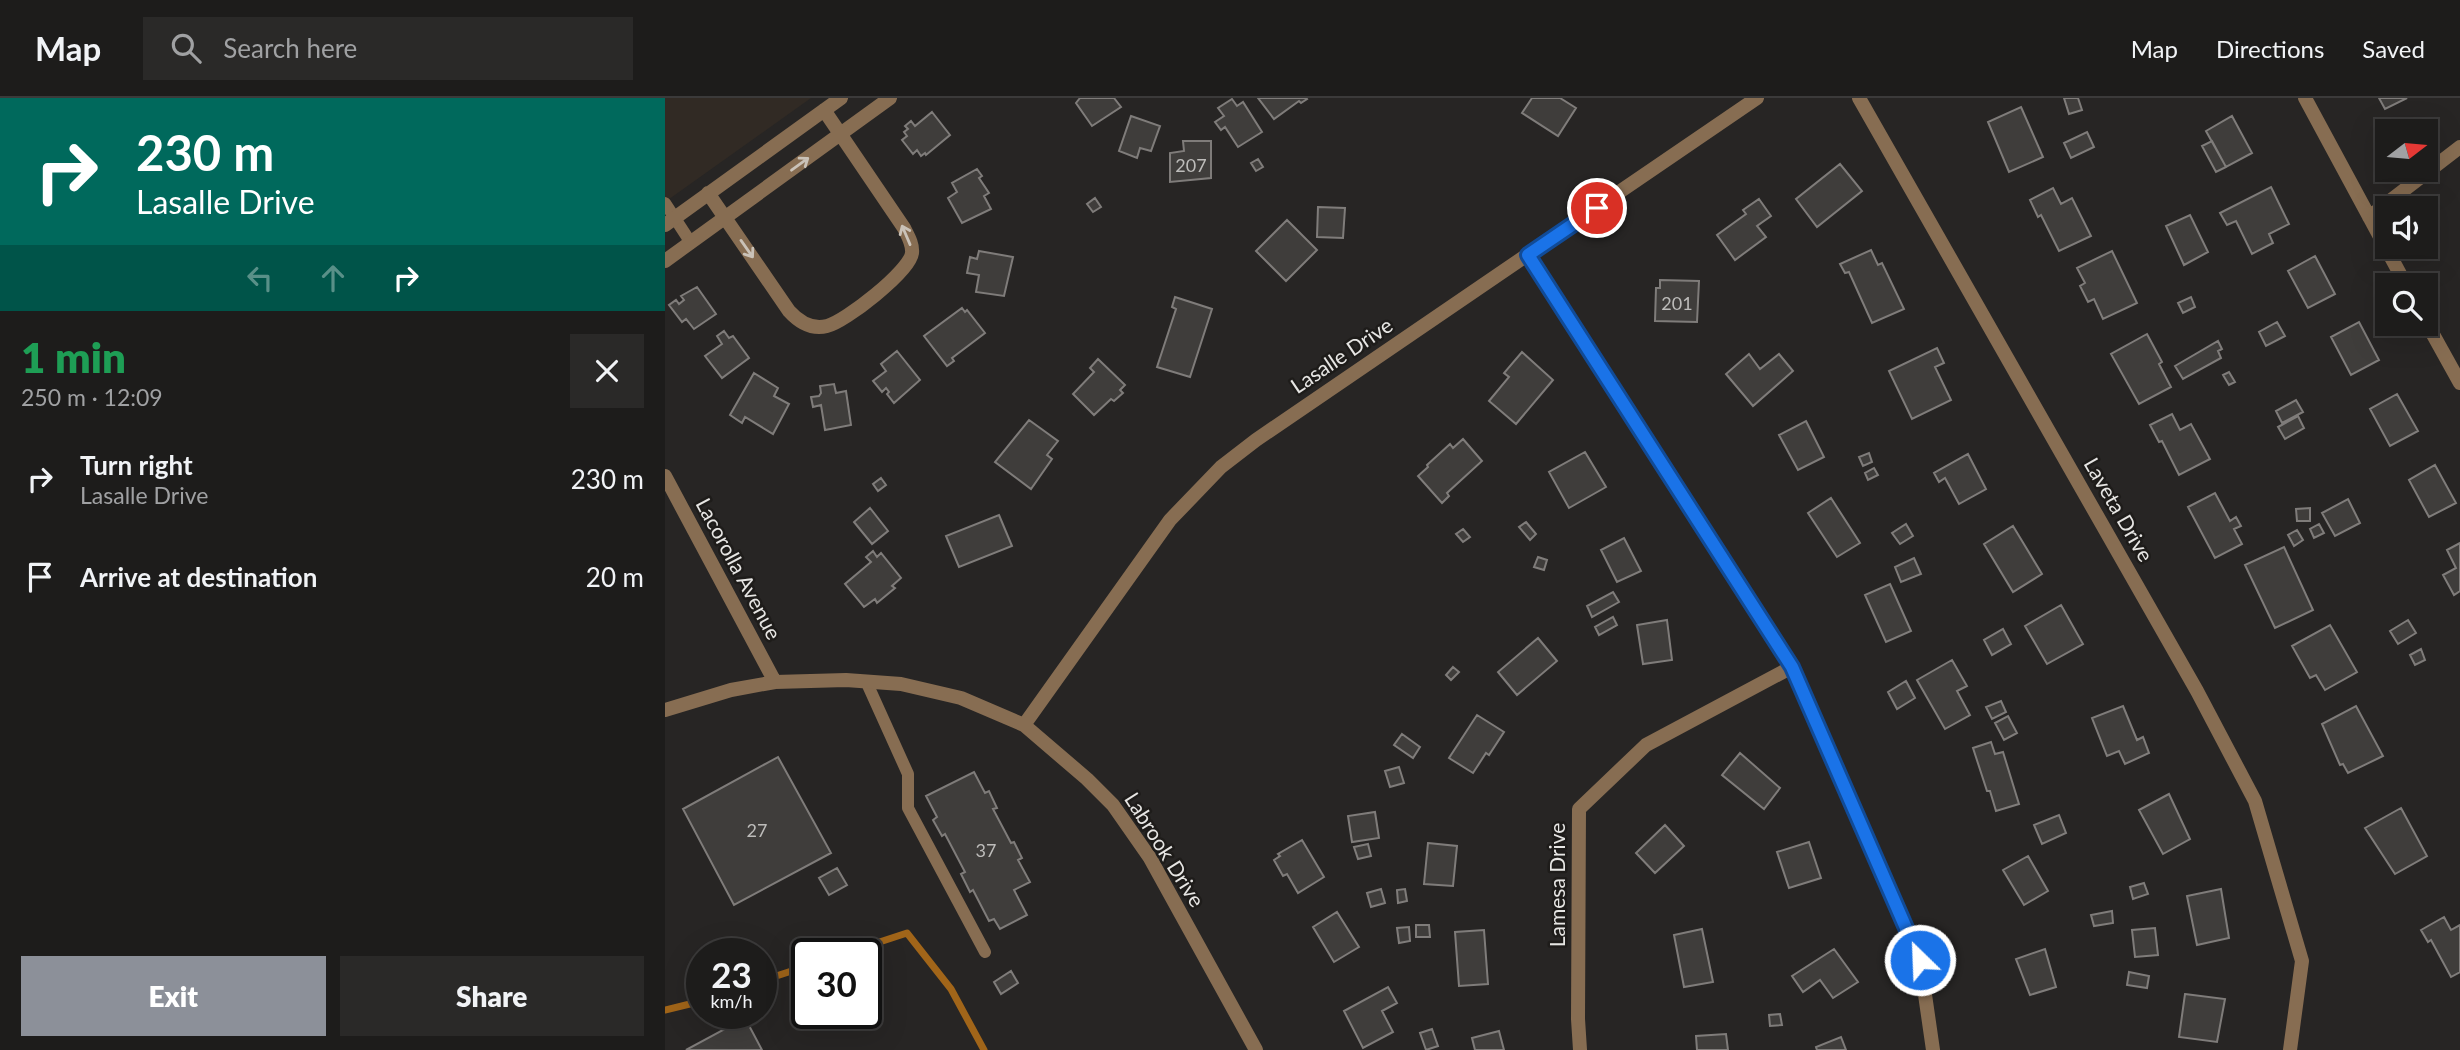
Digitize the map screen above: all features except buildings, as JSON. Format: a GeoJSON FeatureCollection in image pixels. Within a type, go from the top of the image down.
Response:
{"type":"FeatureCollection","features":[{"type":"Feature","properties":{"kind":"street"},"geometry":{"type":"LineString","coordinates":[[670,221],[841,98]]}},
{"type":"Feature","properties":{"kind":"street"},"geometry":{"type":"LineString","coordinates":[[665,261],[890,98]]}},
{"type":"Feature","properties":{"kind":"street","name":"Lasalle Drive"},"geometry":{"type":"LineString","coordinates":[[1024,725],[1170,520],[1221,467],[1267,432],[1757,98]]}},
{"type":"Feature","properties":{"kind":"street","name":"Laveta Drive"},"geometry":{"type":"LineString","coordinates":[[1859,98],[2197,691],[2255,801],[2302,961],[2290,1050]]}},
{"type":"Feature","properties":{"kind":"street"},"geometry":{"type":"LineString","coordinates":[[2305,98],[2399,273]]}},
{"type":"Feature","properties":{"kind":"street"},"geometry":{"type":"LineString","coordinates":[[708,193],[789,311],[799,321],[812,327],[826,327],[841,320],[907,267],[912,255],[911,240],[824,110]]}},
{"type":"Feature","properties":{"kind":"street"},"geometry":{"type":"LineString","coordinates":[[2369,217],[2460,147]]}},
{"type":"Feature","properties":{"kind":"street"},"geometry":{"type":"LineString","coordinates":[[1528,255],[1792,667],[1920,960],[1933,1050]]}},
{"type":"Feature","properties":{"kind":"street"},"geometry":{"type":"LineString","coordinates":[[2434,336],[2460,383]]}},
{"type":"Feature","properties":{"kind":"street","name":"Lacorolla Avenue"},"geometry":{"type":"LineString","coordinates":[[665,476],[775,682]]}},
{"type":"Feature","properties":{"kind":"street","name":"Lamesa Drive"},"geometry":{"type":"LineString","coordinates":[[1580,1050],[1579,809],[1646,745],[1792,667]]}},
{"type":"Feature","properties":{"kind":"street","name":"Labrook Drive"},"geometry":{"type":"LineString","coordinates":[[665,710],[720,693],[775,682],[866,681],[901,684],[961,698],[1024,725],[1113,805],[1150,858],[1256,1050]]}},
{"type":"Feature","properties":{"kind":"lane"},"geometry":{"type":"LineString","coordinates":[[665,203],[670,221],[691,243]]}},
{"type":"Feature","properties":{"kind":"lane"},"geometry":{"type":"LineString","coordinates":[[866,681],[908,774],[908,808],[985,952]]}},
{"type":"Feature","properties":{"kind":"shaded area"},"geometry":{"type":"Polygon","coordinates":[[[665,98],[811,98],[665,202],[665,98]]]}},
{"type":"Feature","properties":{"kind":"waterway"},"geometry":{"type":"LineString","coordinates":[[882,941],[907,933],[951,989],[984,1050]]}},
{"type":"Feature","properties":{"kind":"waterway"},"geometry":{"type":"LineString","coordinates":[[777,976],[791,971]]}},
{"type":"Feature","properties":{"kind":"waterway"},"geometry":{"type":"LineString","coordinates":[[665,1010],[686,1005]]}},
{"type":"Feature","properties":{"kind":"route"},"geometry":{"type":"LineString","coordinates":[[1597,208],[1528,255],[1792,667],[1920,960]]}}]}
